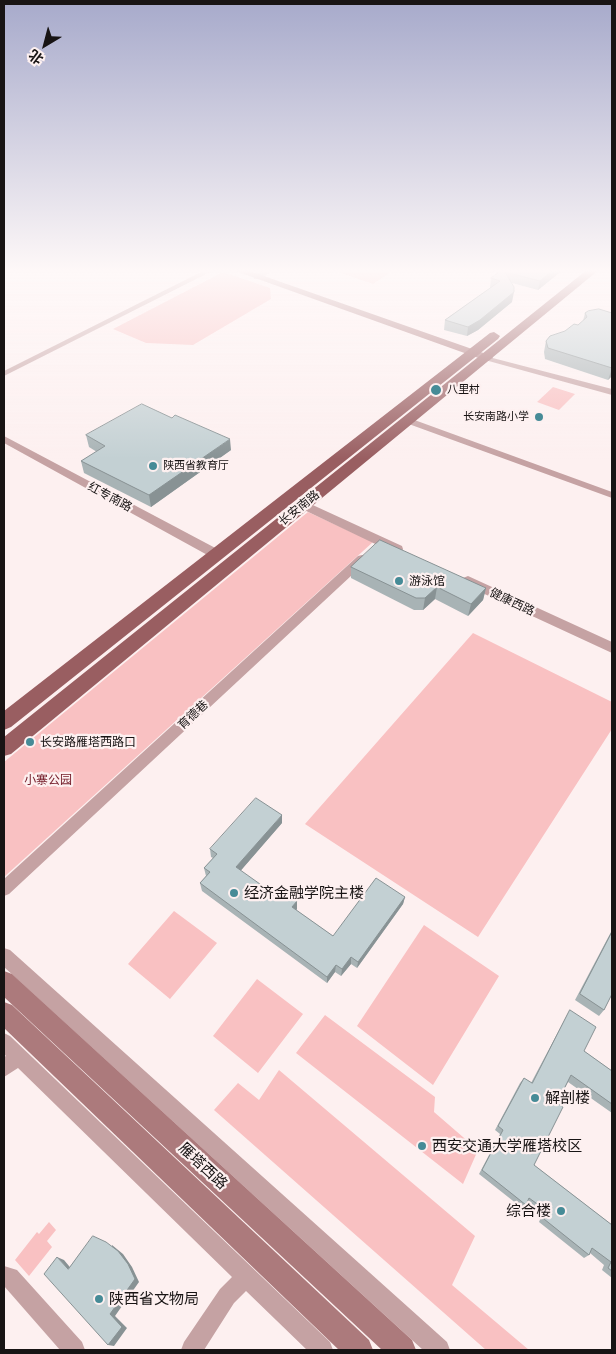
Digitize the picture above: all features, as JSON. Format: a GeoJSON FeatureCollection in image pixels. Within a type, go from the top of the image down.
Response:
{"type":"FeatureCollection","features":[{"type":"Feature","properties":{"kind":"main road"},"geometry":{"type":"LineString","coordinates":[[422,332],[482,353]]}},
{"type":"Feature","properties":{"kind":"main road","name":"长安南路"},"geometry":{"type":"LineString","coordinates":[[4,748],[409,421],[506,332]]}},
{"type":"Feature","properties":{"kind":"main road","name":"长安南路"},"geometry":{"type":"LineString","coordinates":[[4,722],[216,554],[510,332]]}},
{"type":"Feature","properties":{"kind":"main road","name":"雁塔西路"},"geometry":{"type":"LineString","coordinates":[[4,982],[402,1350]]}},
{"type":"Feature","properties":{"kind":"main road","name":"雁塔西路"},"geometry":{"type":"LineString","coordinates":[[4,1013],[359,1350]]}},
{"type":"Feature","properties":{"kind":"street"},"geometry":{"type":"LineString","coordinates":[[4,374],[89,332]]}},
{"type":"Feature","properties":{"kind":"street"},"geometry":{"type":"LineString","coordinates":[[482,353],[612,392]]}},
{"type":"Feature","properties":{"kind":"street"},"geometry":{"type":"LineString","coordinates":[[409,421],[612,494]]}},
{"type":"Feature","properties":{"kind":"street","name":"红专南路"},"geometry":{"type":"LineString","coordinates":[[4,439],[216,554]]}},
{"type":"Feature","properties":{"kind":"street"},"geometry":{"type":"LineString","coordinates":[[304,505],[408,554]]}},
{"type":"Feature","properties":{"kind":"street","name":"育德巷"},"geometry":{"type":"LineString","coordinates":[[4,889],[382,541]]}},
{"type":"Feature","properties":{"kind":"street","name":"健康西路"},"geometry":{"type":"LineString","coordinates":[[452,574],[612,648]]}},
{"type":"Feature","properties":{"kind":"street"},"geometry":{"type":"LineString","coordinates":[[4,956],[439,1350]]}},
{"type":"Feature","properties":{"kind":"street"},"geometry":{"type":"LineString","coordinates":[[4,1042],[12,1062],[246,1277],[322,1350]]}},
{"type":"Feature","properties":{"kind":"street"},"geometry":{"type":"LineString","coordinates":[[4,1276],[10,1277],[74,1350]]}},
{"type":"Feature","properties":{"kind":"street"},"geometry":{"type":"LineString","coordinates":[[192,1350],[227,1296],[246,1277]]}},
{"type":"Feature","properties":{"kind":"green space"},"geometry":{"type":"Polygon","coordinates":[[[121,332],[215,332],[193,345],[146,343],[121,332]]]}},
{"type":"Feature","properties":{"kind":"green space"},"geometry":{"type":"Polygon","coordinates":[[[553,387],[575,394],[559,410],[537,402],[553,387]]]}},
{"type":"Feature","properties":{"kind":"green space","name":"小寨公园"},"geometry":{"type":"Polygon","coordinates":[[[308,512],[373,542],[4,877],[4,762],[308,512]]]}},
{"type":"Feature","properties":{"kind":"green space"},"geometry":{"type":"Polygon","coordinates":[[[473,633],[612,702],[612,729],[478,937],[305,824],[473,633]]]}},
{"type":"Feature","properties":{"kind":"green space"},"geometry":{"type":"Polygon","coordinates":[[[174,911],[217,943],[170,999],[128,964],[174,911]]]}},
{"type":"Feature","properties":{"kind":"green space"},"geometry":{"type":"Polygon","coordinates":[[[424,925],[499,976],[433,1085],[357,1026],[424,925]]]}},
{"type":"Feature","properties":{"kind":"green space"},"geometry":{"type":"Polygon","coordinates":[[[257,979],[303,1014],[258,1073],[213,1036],[257,979]]]}},
{"type":"Feature","properties":{"kind":"green space"},"geometry":{"type":"Polygon","coordinates":[[[325,1015],[435,1097],[434,1112],[478,1150],[463,1184],[296,1053],[325,1015]]]}},
{"type":"Feature","properties":{"kind":"green space"},"geometry":{"type":"Polygon","coordinates":[[[279,1070],[475,1236],[452,1285],[529,1350],[486,1350],[214,1110],[238,1083],[259,1100],[279,1070]]]}},
{"type":"Feature","properties":{"kind":"green space"},"geometry":{"type":"Polygon","coordinates":[[[49,1222],[56,1230],[47,1241],[52,1247],[29,1276],[15,1260],[37,1232],[39,1234],[49,1222]]]}},
{"type":"Feature","properties":{"kind":"building"},"geometry":{"type":"Polygon","coordinates":[[[561,332],[612,332],[612,368],[548,348],[546,341],[550,336],[561,332]]]}},
{"type":"Feature","properties":{"kind":"building","name":"陕西省教育厅"},"geometry":{"type":"Polygon","coordinates":[[[142,404],[172,418],[175,415],[230,439],[149,495],[81,461],[105,446],[86,435],[142,404]]]}},
{"type":"Feature","properties":{"kind":"building"},"geometry":{"type":"Polygon","coordinates":[[[380,540],[486,588],[471,604],[437,587],[425,598],[416,598],[351,567],[380,540]]]}},
{"type":"Feature","properties":{"kind":"building","name":"经济金融学院主楼"},"geometry":{"type":"Polygon","coordinates":[[[256,798],[282,815],[236,867],[274,894],[279,889],[297,901],[292,907],[333,936],[376,878],[405,897],[358,962],[351,957],[342,969],[336,965],[327,977],[200,883],[210,872],[204,868],[217,854],[210,849],[256,798]]]}},
{"type":"Feature","properties":{"kind":"building"},"geometry":{"type":"Polygon","coordinates":[[[612,932],[612,994],[604,1010],[580,994],[612,932]]]}},
{"type":"Feature","properties":{"kind":"building"},"geometry":{"type":"Polygon","coordinates":[[[570,1010],[596,1027],[584,1051],[612,1071],[612,1104],[571,1075],[557,1103],[563,1107],[534,1165],[612,1225],[612,1271],[608,1268],[611,1262],[592,1248],[589,1255],[544,1219],[547,1211],[529,1198],[526,1205],[482,1170],[503,1130],[498,1126],[524,1078],[532,1083],[570,1010]]]}},
{"type":"Feature","properties":{"kind":"building","name":"陕西省文物局"},"geometry":{"type":"Polygon","coordinates":[[[93,1236],[106,1242],[118,1251],[128,1264],[135,1279],[110,1314],[122,1327],[108,1345],[44,1274],[57,1257],[68,1269],[93,1236]]]}},
{"type":"Feature","properties":{"kind":"place","name":"八里村"},"geometry":{"type":"Point","coordinates":[436,390]}},
{"type":"Feature","properties":{"kind":"place","name":"长安南路小学"},"geometry":{"type":"Point","coordinates":[539,417]}},
{"type":"Feature","properties":{"kind":"place","name":"陕西省教育厅"},"geometry":{"type":"Point","coordinates":[153,466]}},
{"type":"Feature","properties":{"kind":"place","name":"游泳馆"},"geometry":{"type":"Point","coordinates":[399,581]}},
{"type":"Feature","properties":{"kind":"place","name":"长安路雁塔西路口"},"geometry":{"type":"Point","coordinates":[30,742]}},
{"type":"Feature","properties":{"kind":"place","name":"经济金融学院主楼"},"geometry":{"type":"Point","coordinates":[234,893]}},
{"type":"Feature","properties":{"kind":"place","name":"解剖楼"},"geometry":{"type":"Point","coordinates":[535,1098]}},
{"type":"Feature","properties":{"kind":"place","name":"西安交通大学雁塔校区"},"geometry":{"type":"Point","coordinates":[422,1146]}},
{"type":"Feature","properties":{"kind":"place","name":"综合楼"},"geometry":{"type":"Point","coordinates":[561,1211]}},
{"type":"Feature","properties":{"kind":"place","name":"陕西省文物局"},"geometry":{"type":"Point","coordinates":[99,1299]}}]}
